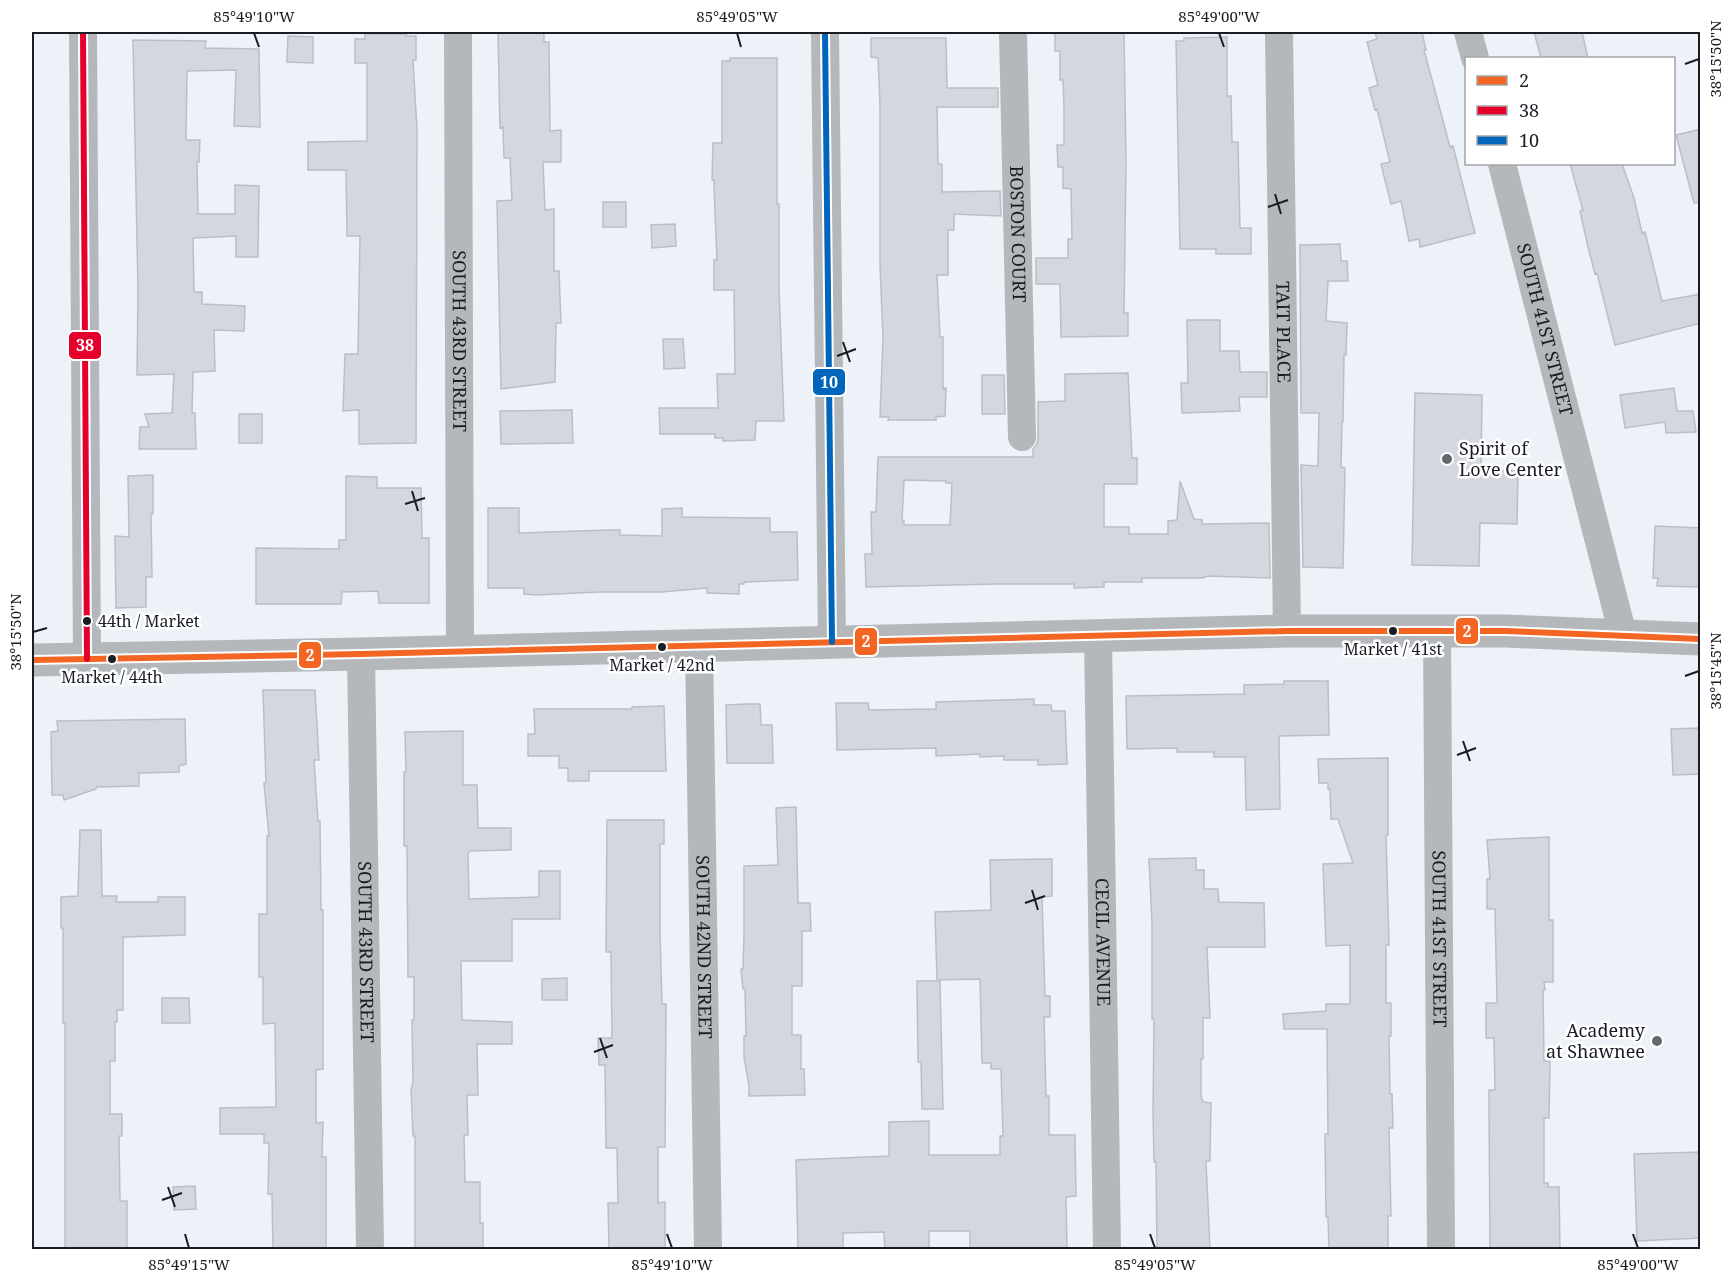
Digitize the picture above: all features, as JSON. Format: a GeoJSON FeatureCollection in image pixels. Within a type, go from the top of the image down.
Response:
{"type":"FeatureCollection","features":[{"type":"Feature","properties":{"kind":"street"},"geometry":{"type":"LineString","coordinates":[[83,32],[87,659]]}},
{"type":"Feature","properties":{"kind":"street","name":"SOUTH 43RD STREET"},"geometry":{"type":"LineString","coordinates":[[458,32],[460,651]]}},
{"type":"Feature","properties":{"kind":"street"},"geometry":{"type":"LineString","coordinates":[[825,32],[832,642]]}},
{"type":"Feature","properties":{"kind":"street","name":"BOSTON COURT"},"geometry":{"type":"LineString","coordinates":[[1013,32],[1022,437]]}},
{"type":"Feature","properties":{"kind":"street","name":"TAIT PLACE"},"geometry":{"type":"LineString","coordinates":[[1279,32],[1287,631]]}},
{"type":"Feature","properties":{"kind":"street"},"geometry":{"type":"LineString","coordinates":[[1468,32],[1475,57]]}},
{"type":"Feature","properties":{"kind":"street","name":"SOUTH 41ST STREET"},"geometry":{"type":"LineString","coordinates":[[1502,165],[1623,635]]}},
{"type":"Feature","properties":{"kind":"street"},"geometry":{"type":"LineString","coordinates":[[32,660],[1287,631],[1437,630],[1701,639]]}},
{"type":"Feature","properties":{"kind":"street","name":"SOUTH 41ST STREET"},"geometry":{"type":"LineString","coordinates":[[1437,630],[1441,1250]]}},
{"type":"Feature","properties":{"kind":"street","name":"CECIL AVENUE"},"geometry":{"type":"LineString","coordinates":[[1098,636],[1107,1250]]}},
{"type":"Feature","properties":{"kind":"street","name":"SOUTH 42ND STREET"},"geometry":{"type":"LineString","coordinates":[[699,645],[708,1250]]}},
{"type":"Feature","properties":{"kind":"street","name":"SOUTH 43RD STREET"},"geometry":{"type":"LineString","coordinates":[[361,654],[370,1250]]}},
{"type":"Feature","properties":{"kind":"building"},"geometry":{"type":"Polygon","coordinates":[[[498,32],[544,32],[544,42],[549,42],[550,131],[561,130],[561,162],[543,162],[545,210],[554,209],[554,271],[559,271],[561,323],[556,323],[555,382],[501,389],[497,201],[512,200],[510,158],[504,158],[503,127],[500,128],[498,32]]]}},
{"type":"Feature","properties":{"kind":"building"},"geometry":{"type":"Polygon","coordinates":[[[1055,32],[1124,32],[1126,163],[1124,313],[1128,313],[1128,336],[1061,337],[1060,284],[1036,284],[1036,258],[1068,258],[1068,239],[1072,239],[1071,189],[1063,188],[1063,167],[1058,167],[1057,145],[1064,145],[1064,106],[1063,80],[1060,80],[1060,51],[1055,51],[1055,32]]]}},
{"type":"Feature","properties":{"kind":"building"},"geometry":{"type":"Polygon","coordinates":[[[1375,32],[1422,32],[1426,50],[1424,50],[1450,147],[1453,146],[1475,233],[1420,247],[1419,239],[1409,241],[1401,201],[1391,204],[1381,164],[1390,162],[1377,109],[1375,110],[1369,88],[1378,85],[1367,42],[1377,39],[1375,32]]]}},
{"type":"Feature","properties":{"kind":"building"},"geometry":{"type":"Polygon","coordinates":[[[1534,32],[1582,32],[1588,57],[1541,57],[1534,32]]]}},
{"type":"Feature","properties":{"kind":"building"},"geometry":{"type":"Polygon","coordinates":[[[365,34],[416,36],[416,60],[413,60],[417,130],[416,443],[359,444],[359,410],[343,411],[345,354],[358,354],[360,236],[347,236],[346,170],[308,170],[308,142],[367,141],[367,63],[355,63],[355,39],[365,39],[365,34]]]}},
{"type":"Feature","properties":{"kind":"building"},"geometry":{"type":"Polygon","coordinates":[[[288,36],[313,37],[313,63],[287,62],[288,36]]]}},
{"type":"Feature","properties":{"kind":"building"},"geometry":{"type":"Polygon","coordinates":[[[1227,37],[1227,96],[1231,96],[1232,142],[1238,142],[1240,228],[1251,228],[1251,254],[1216,254],[1216,249],[1180,249],[1176,41],[1184,41],[1184,38],[1227,37]]]}},
{"type":"Feature","properties":{"kind":"building"},"geometry":{"type":"Polygon","coordinates":[[[871,38],[946,38],[947,88],[998,88],[998,107],[937,107],[938,164],[942,164],[942,192],[1000,191],[1001,216],[954,214],[954,230],[948,230],[948,275],[937,275],[940,337],[943,337],[943,389],[946,388],[945,416],[936,417],[936,420],[888,420],[889,417],[880,417],[883,338],[880,264],[880,105],[878,58],[871,57],[871,38]]]}},
{"type":"Feature","properties":{"kind":"building"},"geometry":{"type":"Polygon","coordinates":[[[133,40],[206,41],[205,48],[259,49],[260,127],[234,126],[236,70],[187,71],[186,140],[200,140],[199,162],[197,162],[198,214],[235,214],[235,185],[259,186],[258,257],[236,257],[236,236],[193,238],[194,292],[202,292],[202,304],[245,306],[244,331],[214,330],[215,371],[193,372],[192,413],[195,413],[196,449],[139,449],[140,427],[149,427],[145,414],[172,413],[174,374],[137,375],[138,289],[133,40]]]}},
{"type":"Feature","properties":{"kind":"building"},"geometry":{"type":"Polygon","coordinates":[[[730,58],[777,58],[777,204],[779,204],[779,290],[784,421],[756,421],[755,440],[723,441],[723,438],[715,438],[715,434],[660,434],[659,408],[718,408],[717,374],[735,374],[734,290],[714,290],[714,260],[717,260],[714,180],[712,180],[713,143],[722,143],[722,61],[730,61],[730,58]]]}},
{"type":"Feature","properties":{"kind":"building"},"geometry":{"type":"Polygon","coordinates":[[[1701,129],[1701,202],[1694,203],[1676,135],[1701,129]]]}},
{"type":"Feature","properties":{"kind":"building"},"geometry":{"type":"Polygon","coordinates":[[[1570,165],[1622,165],[1634,198],[1642,233],[1645,232],[1662,301],[1701,294],[1701,323],[1615,345],[1588,247],[1580,211],[1583,210],[1570,165]]]}},
{"type":"Feature","properties":{"kind":"building"},"geometry":{"type":"Polygon","coordinates":[[[603,202],[626,202],[626,227],[603,227],[603,202]]]}},
{"type":"Feature","properties":{"kind":"building"},"geometry":{"type":"Polygon","coordinates":[[[675,224],[676,246],[652,248],[651,225],[675,224]]]}},
{"type":"Feature","properties":{"kind":"building"},"geometry":{"type":"Polygon","coordinates":[[[1340,244],[1341,261],[1347,261],[1348,281],[1328,281],[1326,321],[1347,323],[1341,467],[1345,468],[1343,568],[1303,567],[1301,465],[1318,466],[1319,413],[1301,413],[1300,245],[1340,244]]]}},
{"type":"Feature","properties":{"kind":"building"},"geometry":{"type":"Polygon","coordinates":[[[1187,320],[1220,320],[1220,351],[1239,351],[1240,372],[1267,372],[1267,397],[1239,397],[1240,411],[1182,413],[1181,383],[1188,383],[1187,320]]]}},
{"type":"Feature","properties":{"kind":"building"},"geometry":{"type":"Polygon","coordinates":[[[663,339],[683,339],[685,368],[664,369],[663,339]]]}},
{"type":"Feature","properties":{"kind":"building"},"geometry":{"type":"Polygon","coordinates":[[[1128,373],[1132,458],[1137,458],[1137,484],[1104,484],[1104,527],[1129,527],[1129,534],[1168,534],[1168,521],[1177,520],[1180,481],[1194,519],[1202,520],[1202,524],[1269,523],[1270,578],[1208,576],[1202,578],[1142,578],[1142,582],[1104,582],[1104,587],[1074,588],[1074,584],[866,587],[865,554],[872,554],[871,512],[876,512],[878,457],[1033,457],[1033,449],[1038,437],[1038,402],[1065,401],[1065,374],[1128,373]],[[904,480],[902,521],[904,525],[950,525],[952,483],[946,483],[946,481],[904,480]]]}},
{"type":"Feature","properties":{"kind":"building"},"geometry":{"type":"Polygon","coordinates":[[[982,375],[1004,375],[1005,414],[982,414],[982,375]]]}},
{"type":"Feature","properties":{"kind":"building"},"geometry":{"type":"Polygon","coordinates":[[[1674,388],[1677,411],[1693,411],[1696,432],[1666,433],[1665,422],[1625,428],[1620,395],[1674,388]]]}},
{"type":"Feature","properties":{"kind":"building","name":"Spirit of Love Center"},"geometry":{"type":"Polygon","coordinates":[[[1415,393],[1482,395],[1481,470],[1518,471],[1517,524],[1480,523],[1479,566],[1412,565],[1415,393]]]}},
{"type":"Feature","properties":{"kind":"building"},"geometry":{"type":"Polygon","coordinates":[[[572,410],[573,443],[501,444],[500,411],[572,410]]]}},
{"type":"Feature","properties":{"kind":"building"},"geometry":{"type":"Polygon","coordinates":[[[239,414],[262,414],[262,443],[239,443],[239,414]]]}},
{"type":"Feature","properties":{"kind":"building"},"geometry":{"type":"Polygon","coordinates":[[[153,475],[152,577],[146,577],[146,607],[116,608],[115,536],[129,537],[128,476],[153,475]]]}},
{"type":"Feature","properties":{"kind":"building"},"geometry":{"type":"Polygon","coordinates":[[[346,476],[377,477],[377,488],[421,488],[422,538],[429,538],[429,603],[379,603],[378,591],[342,592],[341,604],[256,604],[256,548],[339,549],[339,540],[346,540],[346,476]]]}},
{"type":"Feature","properties":{"kind":"building"},"geometry":{"type":"Polygon","coordinates":[[[488,508],[519,508],[519,533],[620,530],[620,535],[662,536],[662,509],[682,508],[682,517],[770,518],[770,532],[797,532],[798,580],[744,582],[744,584],[739,584],[739,594],[707,593],[707,588],[661,592],[536,595],[524,594],[524,588],[488,588],[488,508]]]}},
{"type":"Feature","properties":{"kind":"building"},"geometry":{"type":"Polygon","coordinates":[[[1655,526],[1701,528],[1701,587],[1657,586],[1658,578],[1653,578],[1655,526]]]}},
{"type":"Feature","properties":{"kind":"building"},"geometry":{"type":"Polygon","coordinates":[[[1284,681],[1328,681],[1329,735],[1279,736],[1280,809],[1246,810],[1245,757],[1214,757],[1214,752],[1177,752],[1177,748],[1127,749],[1126,696],[1244,694],[1244,685],[1284,684],[1284,681]]]}},
{"type":"Feature","properties":{"kind":"building"},"geometry":{"type":"Polygon","coordinates":[[[263,690],[315,690],[319,760],[314,760],[318,821],[320,821],[321,910],[323,910],[323,1069],[316,1070],[316,1123],[323,1122],[322,1157],[326,1157],[326,1250],[273,1250],[272,1194],[268,1194],[269,1143],[264,1143],[264,1134],[220,1134],[220,1108],[276,1107],[275,1023],[263,1024],[263,977],[259,977],[259,914],[267,914],[267,836],[269,836],[264,783],[266,783],[263,690]]]}},
{"type":"Feature","properties":{"kind":"building"},"geometry":{"type":"Polygon","coordinates":[[[1034,699],[1034,705],[1051,705],[1052,711],[1065,711],[1067,764],[1038,765],[1038,760],[1004,760],[1004,756],[980,757],[980,754],[936,756],[936,748],[837,750],[836,703],[868,703],[869,710],[936,709],[936,702],[1034,699]]]}},
{"type":"Feature","properties":{"kind":"building"},"geometry":{"type":"Polygon","coordinates":[[[760,704],[761,725],[772,725],[773,763],[727,763],[726,705],[760,704]]]}},
{"type":"Feature","properties":{"kind":"building"},"geometry":{"type":"Polygon","coordinates":[[[664,706],[666,771],[589,771],[589,781],[568,781],[568,768],[559,768],[559,756],[528,756],[528,734],[535,734],[534,709],[632,709],[632,707],[664,706]]]}},
{"type":"Feature","properties":{"kind":"building"},"geometry":{"type":"Polygon","coordinates":[[[185,719],[186,764],[179,766],[179,772],[139,773],[139,786],[96,787],[96,789],[64,800],[63,795],[52,795],[51,732],[58,731],[57,721],[185,719]]]}},
{"type":"Feature","properties":{"kind":"building"},"geometry":{"type":"Polygon","coordinates":[[[1701,728],[1701,774],[1673,775],[1671,729],[1701,728]]]}},
{"type":"Feature","properties":{"kind":"building"},"geometry":{"type":"Polygon","coordinates":[[[463,731],[463,785],[477,785],[478,828],[511,828],[511,850],[470,851],[468,853],[469,899],[539,897],[539,871],[560,871],[560,919],[512,919],[512,961],[461,961],[462,1020],[512,1022],[512,1044],[477,1044],[478,1095],[467,1095],[468,1135],[464,1135],[465,1182],[480,1182],[480,1223],[483,1223],[483,1250],[415,1250],[415,1136],[413,1136],[411,1089],[413,1083],[414,977],[408,977],[407,846],[404,846],[405,732],[463,731]]]}},
{"type":"Feature","properties":{"kind":"building"},"geometry":{"type":"Polygon","coordinates":[[[1388,758],[1388,835],[1386,835],[1389,945],[1386,945],[1386,1003],[1391,1003],[1391,1036],[1389,1036],[1393,1128],[1389,1128],[1391,1216],[1388,1216],[1388,1250],[1329,1250],[1328,1217],[1326,1217],[1325,1134],[1328,1134],[1327,1029],[1284,1029],[1283,1014],[1326,1011],[1326,1004],[1350,1004],[1350,945],[1326,946],[1323,864],[1353,863],[1338,819],[1331,819],[1330,789],[1328,789],[1328,783],[1319,783],[1318,759],[1388,758]]]}},
{"type":"Feature","properties":{"kind":"building"},"geometry":{"type":"Polygon","coordinates":[[[796,807],[798,903],[810,903],[811,931],[802,931],[802,986],[792,986],[792,1035],[801,1035],[801,1069],[804,1069],[805,1095],[749,1096],[744,1057],[745,989],[743,989],[741,969],[743,969],[744,935],[744,866],[778,865],[776,808],[796,807]]]}},
{"type":"Feature","properties":{"kind":"building"},"geometry":{"type":"Polygon","coordinates":[[[607,820],[664,820],[664,844],[660,844],[660,931],[662,1004],[666,1004],[665,1147],[658,1147],[658,1203],[665,1202],[665,1250],[609,1250],[608,1203],[618,1203],[617,1148],[606,1148],[605,1065],[599,1065],[598,1038],[612,1038],[611,952],[606,952],[607,820]]]}},
{"type":"Feature","properties":{"kind":"building"},"geometry":{"type":"Polygon","coordinates":[[[80,830],[101,830],[102,896],[117,896],[116,902],[158,902],[158,897],[185,897],[185,935],[123,937],[123,1010],[117,1010],[115,1061],[110,1061],[110,1114],[122,1114],[122,1136],[119,1136],[120,1201],[127,1201],[127,1250],[65,1250],[65,1023],[63,1023],[61,897],[78,896],[80,830]]]}},
{"type":"Feature","properties":{"kind":"building"},"geometry":{"type":"Polygon","coordinates":[[[1549,837],[1549,920],[1553,920],[1553,982],[1544,982],[1545,990],[1543,990],[1544,1061],[1550,1061],[1549,1118],[1544,1118],[1544,1183],[1548,1183],[1548,1187],[1559,1187],[1560,1250],[1490,1250],[1489,1090],[1495,1090],[1494,1038],[1486,1038],[1486,1003],[1497,1003],[1495,909],[1487,909],[1487,879],[1490,879],[1487,840],[1549,837]]]}},
{"type":"Feature","properties":{"kind":"building"},"geometry":{"type":"Polygon","coordinates":[[[1196,858],[1196,870],[1204,870],[1204,889],[1218,889],[1219,902],[1264,903],[1265,947],[1207,947],[1210,1018],[1203,1018],[1201,1096],[1203,1102],[1211,1103],[1210,1161],[1206,1161],[1210,1250],[1157,1250],[1149,859],[1196,858]]]}},
{"type":"Feature","properties":{"kind":"building"},"geometry":{"type":"Polygon","coordinates":[[[1052,859],[1052,896],[1042,897],[1045,996],[1050,996],[1050,1017],[1044,1017],[1046,1096],[1049,1096],[1049,1135],[1075,1135],[1076,1196],[1066,1197],[1067,1250],[970,1250],[970,1231],[929,1231],[929,1250],[885,1250],[884,1232],[843,1233],[843,1250],[798,1250],[796,1160],[889,1156],[889,1122],[929,1121],[929,1155],[1000,1155],[1000,1136],[1003,1136],[1001,1069],[991,1069],[991,1063],[982,1063],[980,979],[937,980],[935,912],[991,910],[990,860],[1052,859]]]}},
{"type":"Feature","properties":{"kind":"building"},"geometry":{"type":"Polygon","coordinates":[[[567,978],[567,1000],[542,1000],[542,979],[567,978]]]}},
{"type":"Feature","properties":{"kind":"building"},"geometry":{"type":"Polygon","coordinates":[[[917,981],[940,981],[943,1109],[922,1109],[921,1062],[918,1062],[917,981]]]}},
{"type":"Feature","properties":{"kind":"building"},"geometry":{"type":"Polygon","coordinates":[[[162,998],[189,998],[190,1023],[162,1023],[162,998]]]}},
{"type":"Feature","properties":{"kind":"building"},"geometry":{"type":"Polygon","coordinates":[[[1701,1152],[1701,1238],[1637,1241],[1634,1154],[1701,1152]]]}},
{"type":"Feature","properties":{"kind":"building"},"geometry":{"type":"Polygon","coordinates":[[[195,1186],[196,1209],[174,1210],[173,1187],[195,1186]]]}},
{"type":"Feature","properties":{"kind":"transit line","name":"38"},"geometry":{"type":"LineString","coordinates":[[83,32],[87,659]]}},
{"type":"Feature","properties":{"kind":"transit line","name":"10"},"geometry":{"type":"LineString","coordinates":[[825,32],[832,642]]}},
{"type":"Feature","properties":{"kind":"transit line","name":"2"},"geometry":{"type":"LineString","coordinates":[[32,660],[1287,631],[1505,631],[1700,639]]}},
{"type":"Feature","properties":{"kind":"place","name":"Spirit of Love Center"},"geometry":{"type":"Point","coordinates":[1447,459]}},
{"type":"Feature","properties":{"kind":"place","name":"44th / Market"},"geometry":{"type":"Point","coordinates":[87,621]}},
{"type":"Feature","properties":{"kind":"place","name":"Market / 41st"},"geometry":{"type":"Point","coordinates":[1393,631]}},
{"type":"Feature","properties":{"kind":"place","name":"Market / 42nd"},"geometry":{"type":"Point","coordinates":[662,647]}},
{"type":"Feature","properties":{"kind":"place","name":"Market / 44th"},"geometry":{"type":"Point","coordinates":[112,659]}},
{"type":"Feature","properties":{"kind":"place","name":"Academy at Shawnee"},"geometry":{"type":"Point","coordinates":[1657,1041]}}]}
